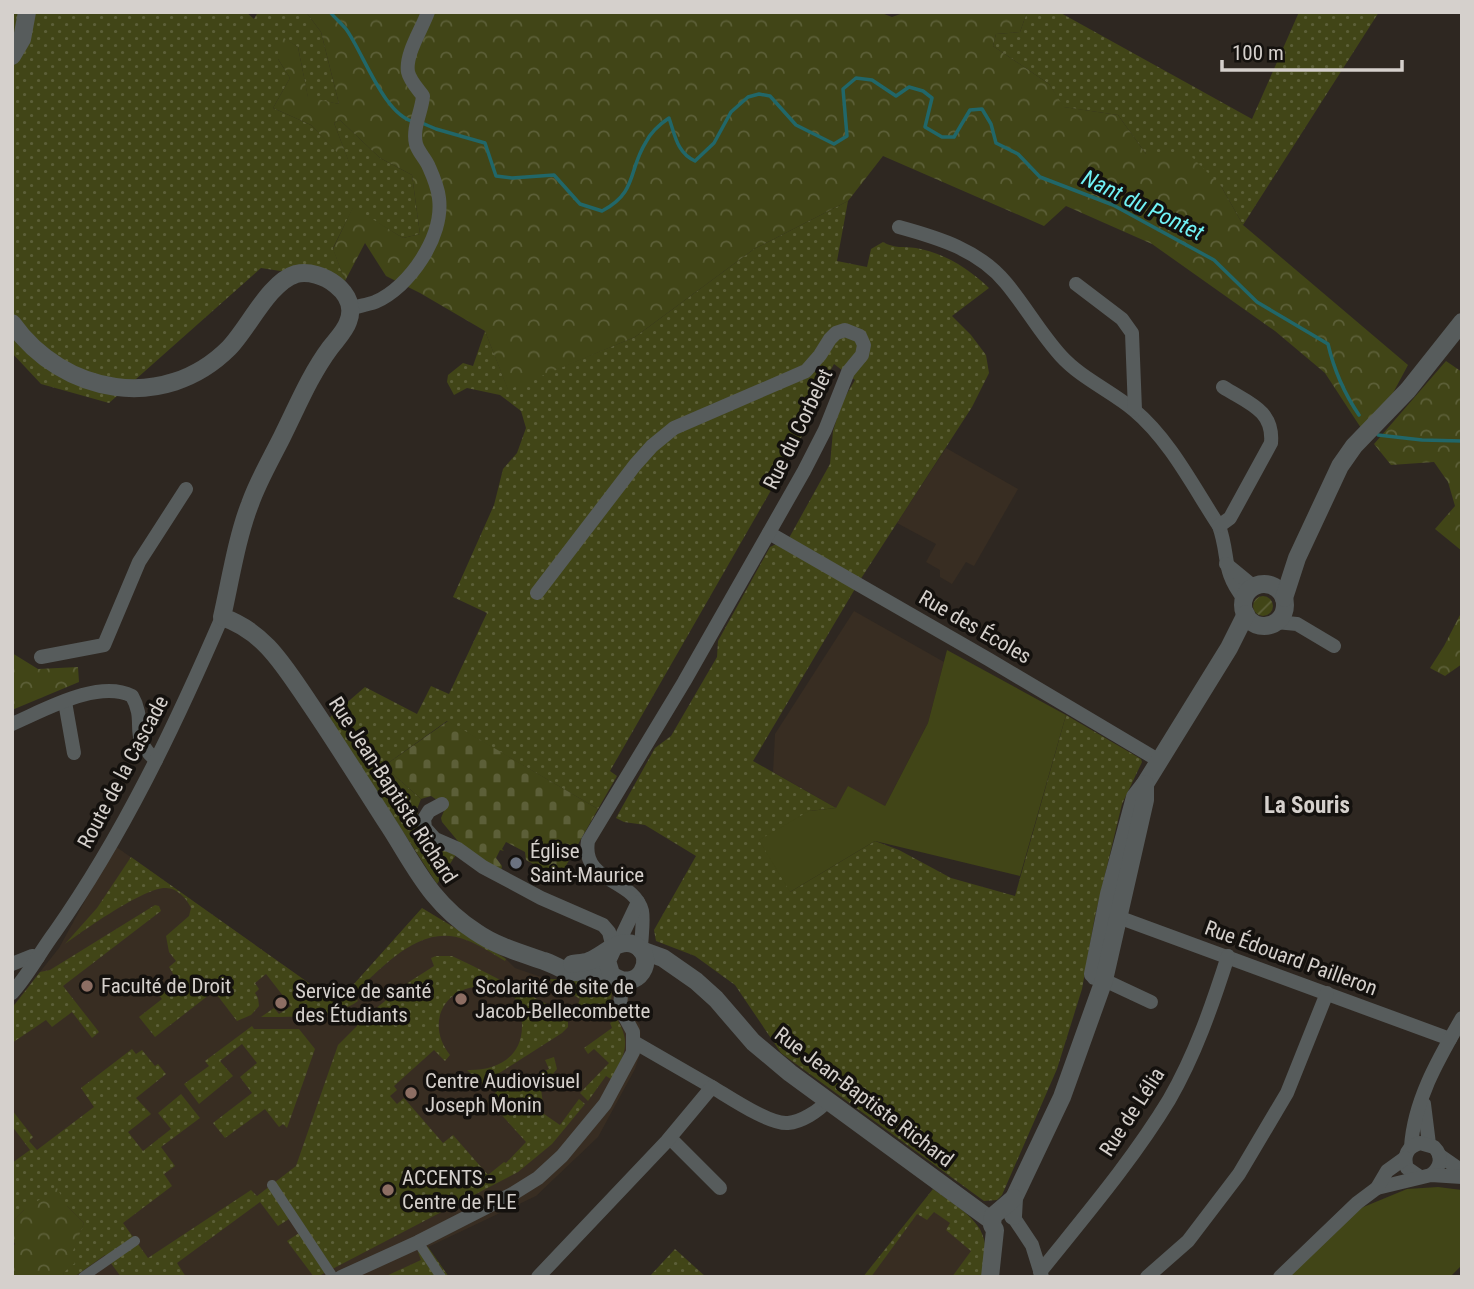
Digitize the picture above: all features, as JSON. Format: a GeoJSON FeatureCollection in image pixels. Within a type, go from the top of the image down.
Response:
{"type":"FeatureCollection","features":[{"type":"Feature","properties":{"kind":"street"},"geometry":{"type":"LineString","coordinates":[[12,56],[22,39],[27,12]]}},
{"type":"Feature","properties":{"kind":"street"},"geometry":{"type":"LineString","coordinates":[[349,309],[377,301],[395,288],[417,265],[432,242],[438,225],[439,198],[430,169],[416,144],[416,128],[423,96],[408,70],[428,12]]}},
{"type":"Feature","properties":{"kind":"street"},"geometry":{"type":"LineString","coordinates":[[899,227],[960,247],[989,265],[1063,358],[1135,410],[1171,453],[1219,526],[1223,537],[1225,564],[1253,596],[1251,621],[1297,624],[1334,646]]}},
{"type":"Feature","properties":{"kind":"street"},"geometry":{"type":"LineString","coordinates":[[12,323],[38,353],[69,374],[101,385],[135,388],[163,384],[204,369],[239,337],[281,282],[295,275],[311,273],[325,277],[345,295],[349,309],[348,323],[309,383],[250,504],[222,617]]}},
{"type":"Feature","properties":{"kind":"street"},"geometry":{"type":"LineString","coordinates":[[1076,284],[1122,319],[1132,333],[1135,410]]}},
{"type":"Feature","properties":{"kind":"street"},"geometry":{"type":"LineString","coordinates":[[1229,648],[1282,616],[1297,558],[1340,466],[1354,446],[1408,390],[1462,322]]}},
{"type":"Feature","properties":{"kind":"street","name":"Rue du Corbelet"},"geometry":{"type":"LineString","coordinates":[[537,593],[635,465],[674,428],[806,371],[836,333],[845,330],[860,335],[864,345],[862,355],[848,372],[825,429],[684,682],[588,841],[587,855],[593,867],[629,892],[638,902]]}},
{"type":"Feature","properties":{"kind":"street"},"geometry":{"type":"LineString","coordinates":[[1219,526],[1230,518],[1270,443],[1272,429],[1265,413],[1223,387]]}},
{"type":"Feature","properties":{"kind":"street"},"geometry":{"type":"LineString","coordinates":[[41,657],[104,645],[139,562],[186,489]]}},
{"type":"Feature","properties":{"kind":"street","name":"Rue des Écoles"},"geometry":{"type":"LineString","coordinates":[[769,533],[1158,760]]}},
{"type":"Feature","properties":{"kind":"street"},"geometry":{"type":"LineString","coordinates":[[990,1277],[1003,1222],[1062,1097],[1088,1021],[1098,979],[1120,847],[1135,797],[1229,648],[1253,596],[1297,558]]}},
{"type":"Feature","properties":{"kind":"street"},"geometry":{"type":"LineString","coordinates":[[1253,596],[1278,589],[1297,624]]}},
{"type":"Feature","properties":{"kind":"street","name":"Route de la Cascade"},"geometry":{"type":"LineString","coordinates":[[12,993],[28,975],[82,892],[156,760],[222,617]]}},
{"type":"Feature","properties":{"kind":"street","name":"Rue Jean-Baptiste Richard"},"geometry":{"type":"LineString","coordinates":[[222,617],[249,629],[274,652],[338,746],[423,882],[437,899],[477,933],[503,946],[548,961],[564,970],[596,971],[617,977]]}},
{"type":"Feature","properties":{"kind":"street"},"geometry":{"type":"LineString","coordinates":[[12,724],[65,702],[114,689],[132,696],[139,714],[139,741],[144,750],[156,760]]}},
{"type":"Feature","properties":{"kind":"street"},"geometry":{"type":"LineString","coordinates":[[65,702],[75,754]]}},
{"type":"Feature","properties":{"kind":"street"},"geometry":{"type":"LineString","coordinates":[[1098,979],[1118,917],[1145,800],[1145,784]]}},
{"type":"Feature","properties":{"kind":"street"},"geometry":{"type":"LineString","coordinates":[[442,804],[429,811],[424,820],[425,828],[435,839],[458,849],[483,867],[541,898],[598,922],[609,932],[615,946]]}},
{"type":"Feature","properties":{"kind":"street"},"geometry":{"type":"LineString","coordinates":[[1118,917],[1111,915],[1123,858],[1120,847]]}},
{"type":"Feature","properties":{"kind":"street"},"geometry":{"type":"LineString","coordinates":[[341,1277],[418,1242],[538,1178],[562,1156],[605,1104],[634,1052],[633,1032],[620,1008],[617,977],[607,961],[638,902]]}},
{"type":"Feature","properties":{"kind":"street"},"geometry":{"type":"LineString","coordinates":[[617,977],[636,979],[643,971],[643,912],[638,902]]}},
{"type":"Feature","properties":{"kind":"street","name":"Rue Édouard Pailleron"},"geometry":{"type":"LineString","coordinates":[[1118,917],[1450,1039]]}},
{"type":"Feature","properties":{"kind":"street"},"geometry":{"type":"LineString","coordinates":[[615,946],[626,943],[641,950]]}},
{"type":"Feature","properties":{"kind":"street","name":"Rue Jean-Baptiste Richard"},"geometry":{"type":"LineString","coordinates":[[548,961],[574,964],[589,961],[615,946]]}},
{"type":"Feature","properties":{"kind":"street","name":"Rue Jean-Baptiste Richard"},"geometry":{"type":"LineString","coordinates":[[641,950],[663,958],[695,981],[716,999],[753,1042],[827,1101],[1003,1222]]}},
{"type":"Feature","properties":{"kind":"street"},"geometry":{"type":"LineString","coordinates":[[12,964],[32,956],[38,957]]}},
{"type":"Feature","properties":{"kind":"street","name":"Rue de Lélia"},"geometry":{"type":"LineString","coordinates":[[1041,1275],[1132,1155],[1169,1100],[1202,1032],[1228,956]]}},
{"type":"Feature","properties":{"kind":"street"},"geometry":{"type":"LineString","coordinates":[[643,971],[695,981]]}},
{"type":"Feature","properties":{"kind":"street"},"geometry":{"type":"LineString","coordinates":[[1098,979],[1151,1002]]}},
{"type":"Feature","properties":{"kind":"street"},"geometry":{"type":"LineString","coordinates":[[1147,1277],[1188,1241],[1239,1174],[1287,1093],[1327,993]]}},
{"type":"Feature","properties":{"kind":"street"},"geometry":{"type":"LineString","coordinates":[[1426,1176],[1407,1168],[1412,1129],[1423,1093],[1462,1018]]}},
{"type":"Feature","properties":{"kind":"street"},"geometry":{"type":"LineString","coordinates":[[634,1042],[769,1118],[787,1124],[802,1119],[827,1101]]}},
{"type":"Feature","properties":{"kind":"street"},"geometry":{"type":"LineString","coordinates":[[538,1277],[670,1138],[712,1087]]}},
{"type":"Feature","properties":{"kind":"street"},"geometry":{"type":"LineString","coordinates":[[1423,1093],[1439,1167],[1426,1176]]}},
{"type":"Feature","properties":{"kind":"street"},"geometry":{"type":"LineString","coordinates":[[670,1138],[720,1188]]}},
{"type":"Feature","properties":{"kind":"street"},"geometry":{"type":"LineString","coordinates":[[1280,1277],[1357,1203],[1377,1188],[1387,1171],[1420,1143],[1462,1171]]}},
{"type":"Feature","properties":{"kind":"street"},"geometry":{"type":"LineString","coordinates":[[1377,1188],[1426,1176],[1462,1177]]}},
{"type":"Feature","properties":{"kind":"street"},"geometry":{"type":"LineString","coordinates":[[272,1185],[333,1277]]}},
{"type":"Feature","properties":{"kind":"street"},"geometry":{"type":"LineString","coordinates":[[1003,1222],[1032,1245],[1041,1275]]}},
{"type":"Feature","properties":{"kind":"street"},"geometry":{"type":"LineString","coordinates":[[83,1277],[135,1241]]}},
{"type":"Feature","properties":{"kind":"street"},"geometry":{"type":"LineString","coordinates":[[418,1242],[441,1277]]}},
{"type":"Feature","properties":{"kind":"shaded area"},"geometry":{"type":"Polygon","coordinates":[[[946,448],[1018,489],[974,566],[966,562],[952,584],[940,577],[940,570],[926,562],[936,544],[897,523],[946,448]]]}},
{"type":"Feature","properties":{"kind":"shaded area"},"geometry":{"type":"Polygon","coordinates":[[[854,611],[944,662],[928,723],[885,806],[836,808],[773,772],[775,734],[854,611]]]}},
{"type":"Feature","properties":{"kind":"shaded area"},"geometry":{"type":"Polygon","coordinates":[[[115,846],[337,1003],[422,908],[503,956],[515,968],[547,979],[567,979],[629,996],[629,1008],[640,1025],[641,1051],[635,1069],[598,1137],[536,1196],[428,1247],[449,1277],[12,1277],[12,1007],[59,948],[115,846]]]}},
{"type":"Feature","properties":{"kind":"shaded area"},"geometry":{"type":"Polygon","coordinates":[[[933,1189],[972,1219],[981,1230],[984,1277],[863,1277],[933,1189]]]}},
{"type":"Feature","properties":{"kind":"green space"},"geometry":{"type":"Polygon","coordinates":[[[12,12],[246,12],[254,19],[258,12],[306,12],[321,32],[339,104],[308,98],[298,47],[278,35],[278,59],[290,78],[273,108],[311,125],[350,165],[334,123],[340,120],[380,158],[412,175],[420,234],[403,238],[353,208],[333,248],[345,281],[261,268],[109,403],[41,384],[12,353],[12,12]]]}},
{"type":"Feature","properties":{"kind":"green space"},"geometry":{"type":"Polygon","coordinates":[[[306,12],[879,12],[892,17],[906,12],[1027,12],[1020,32],[996,34],[993,46],[1049,84],[1064,107],[1118,115],[1146,154],[1188,153],[1221,186],[1243,225],[1408,365],[1393,393],[1361,428],[1325,373],[1275,331],[1152,244],[1066,206],[1044,226],[883,156],[848,201],[754,249],[635,337],[508,390],[485,331],[386,276],[365,243],[345,281],[333,249],[353,207],[403,238],[420,234],[412,175],[380,158],[340,120],[334,123],[351,167],[311,125],[273,108],[290,78],[278,59],[278,34],[298,47],[308,97],[339,104],[321,32],[306,12]]]}},
{"type":"Feature","properties":{"kind":"green space"},"geometry":{"type":"Polygon","coordinates":[[[1027,12],[1059,12],[1252,119],[1299,12],[1379,12],[1243,225],[1221,186],[1146,154],[1118,115],[1063,107],[1049,84],[993,46],[996,34],[1020,32],[1027,12]]]}},
{"type":"Feature","properties":{"kind":"green space"},"geometry":{"type":"Polygon","coordinates":[[[848,201],[837,261],[867,267],[871,249],[883,242],[926,250],[946,258],[973,274],[989,288],[952,316],[986,355],[989,373],[972,407],[862,577],[753,761],[836,808],[809,811],[790,892],[875,841],[899,850],[951,878],[1015,896],[1066,715],[1142,762],[1122,804],[1095,916],[1082,989],[1057,1069],[1002,1195],[997,1200],[984,1201],[781,1053],[735,985],[695,956],[656,941],[654,930],[696,856],[645,825],[616,818],[655,748],[671,736],[717,657],[718,641],[770,547],[789,538],[830,464],[833,431],[842,402],[855,380],[834,364],[824,382],[809,424],[610,771],[617,776],[598,809],[447,721],[384,766],[421,799],[417,809],[419,828],[457,853],[437,884],[329,718],[365,687],[417,714],[431,686],[449,694],[487,613],[453,597],[494,505],[503,469],[517,453],[526,428],[521,411],[500,395],[467,388],[454,395],[447,382],[448,375],[463,363],[473,366],[485,331],[508,389],[635,337],[754,249],[848,201]]]}},
{"type":"Feature","properties":{"kind":"green space"},"geometry":{"type":"Polygon","coordinates":[[[1446,361],[1462,372],[1462,551],[1435,529],[1455,506],[1448,482],[1434,462],[1391,465],[1374,444],[1446,361]]]}},
{"type":"Feature","properties":{"kind":"green space"},"geometry":{"type":"Polygon","coordinates":[[[1263,596],[1270,599],[1273,606],[1270,613],[1263,616],[1256,613],[1253,606],[1256,599],[1263,596]]]}},
{"type":"Feature","properties":{"kind":"green space"},"geometry":{"type":"Polygon","coordinates":[[[1462,611],[1462,664],[1445,676],[1430,668],[1462,611]]]}},
{"type":"Feature","properties":{"kind":"green space"},"geometry":{"type":"Polygon","coordinates":[[[947,650],[1066,715],[1020,876],[875,841],[790,892],[759,840],[809,811],[836,808],[848,786],[885,806],[928,723],[947,650]]]}},
{"type":"Feature","properties":{"kind":"green space"},"geometry":{"type":"Polygon","coordinates":[[[12,653],[38,669],[78,667],[79,682],[12,710],[12,653]]]}},
{"type":"Feature","properties":{"kind":"green space"},"geometry":{"type":"Polygon","coordinates":[[[448,721],[598,809],[559,878],[526,860],[525,852],[506,842],[502,849],[504,851],[500,850],[496,858],[502,866],[501,872],[462,846],[442,822],[446,806],[431,796],[421,799],[384,766],[448,721]]]}},
{"type":"Feature","properties":{"kind":"green space"},"geometry":{"type":"Polygon","coordinates":[[[131,857],[337,1003],[422,908],[506,959],[505,961],[466,940],[449,936],[433,937],[418,942],[390,960],[353,994],[358,1001],[349,1007],[325,1014],[298,1016],[261,1017],[274,1008],[279,1014],[291,1006],[266,974],[255,983],[259,989],[255,993],[259,1006],[251,1015],[237,1021],[214,991],[155,1037],[139,1017],[162,999],[156,992],[175,977],[169,967],[176,961],[169,952],[166,936],[189,916],[191,908],[184,898],[170,888],[144,894],[65,944],[97,908],[131,857]]]}},
{"type":"Feature","properties":{"kind":"green space"},"geometry":{"type":"Polygon","coordinates":[[[155,905],[159,906],[161,911],[63,986],[99,1032],[92,1038],[72,1012],[52,1027],[46,1020],[12,1043],[12,1008],[40,972],[50,970],[155,905]]]}},
{"type":"Feature","properties":{"kind":"green space"},"geometry":{"type":"Polygon","coordinates":[[[452,956],[568,1015],[568,1027],[562,1033],[482,1084],[467,1070],[497,1065],[512,1054],[521,1037],[521,1018],[512,994],[513,989],[500,982],[496,989],[466,989],[454,995],[440,1015],[442,1041],[450,1055],[445,1061],[434,1050],[394,1086],[397,1090],[390,1096],[397,1104],[404,1098],[443,1143],[453,1135],[488,1175],[506,1163],[526,1142],[488,1100],[502,1086],[506,1091],[549,1069],[545,1060],[554,1057],[557,1069],[541,1088],[544,1114],[560,1125],[579,1099],[585,1104],[552,1144],[518,1172],[317,1277],[314,1277],[287,1241],[302,1231],[292,1217],[278,1226],[260,1202],[177,1263],[186,1277],[121,1277],[105,1255],[74,1277],[65,1277],[63,1273],[84,1223],[67,1206],[24,1210],[12,1222],[12,1163],[30,1150],[12,1126],[12,1110],[33,1137],[29,1141],[37,1150],[94,1107],[81,1088],[132,1049],[136,1054],[142,1050],[155,1066],[158,1064],[166,1074],[136,1098],[151,1114],[128,1132],[143,1151],[171,1129],[158,1113],[181,1094],[200,1118],[161,1147],[175,1166],[164,1174],[172,1186],[123,1223],[148,1258],[251,1190],[257,1196],[296,1166],[338,1045],[370,1013],[434,966],[431,958],[452,956]]]}},
{"type":"Feature","properties":{"kind":"green space"},"geometry":{"type":"Polygon","coordinates":[[[548,979],[605,981],[612,992],[611,999],[603,1011],[590,1013],[577,1007],[580,999],[548,979]]]}},
{"type":"Feature","properties":{"kind":"green space"},"geometry":{"type":"Polygon","coordinates":[[[617,1019],[624,1036],[623,1056],[611,1079],[606,1076],[588,1101],[580,1093],[609,1063],[594,1049],[588,1054],[584,1048],[612,1028],[610,1023],[617,1019]]]}},
{"type":"Feature","properties":{"kind":"green space"},"geometry":{"type":"Polygon","coordinates":[[[252,1026],[254,1029],[299,1029],[315,1049],[287,1128],[283,1124],[279,1127],[265,1109],[225,1138],[213,1123],[252,1093],[240,1077],[257,1063],[242,1044],[220,1061],[233,1076],[199,1104],[184,1084],[209,1066],[205,1061],[252,1026]]]}},
{"type":"Feature","properties":{"kind":"green space"},"geometry":{"type":"Polygon","coordinates":[[[1438,1187],[1462,1190],[1462,1265],[1450,1277],[1286,1277],[1361,1208],[1407,1189],[1438,1187]]]}},
{"type":"Feature","properties":{"kind":"green space"},"geometry":{"type":"Polygon","coordinates":[[[57,1188],[67,1206],[84,1223],[71,1256],[75,1263],[63,1273],[65,1277],[12,1277],[12,1248],[15,1244],[12,1239],[12,1222],[24,1210],[57,1188]]]}},
{"type":"Feature","properties":{"kind":"green space"},"geometry":{"type":"Polygon","coordinates":[[[933,1189],[965,1212],[983,1235],[984,1277],[952,1277],[971,1251],[946,1230],[950,1223],[934,1212],[927,1220],[917,1214],[871,1277],[863,1277],[933,1189]]]}},
{"type":"Feature","properties":{"kind":"green space"},"geometry":{"type":"Polygon","coordinates":[[[428,1247],[449,1277],[384,1277],[421,1260],[418,1252],[428,1247]]]}},
{"type":"Feature","properties":{"kind":"green space"},"geometry":{"type":"Polygon","coordinates":[[[675,1249],[706,1277],[649,1277],[675,1249]]]}},
{"type":"Feature","properties":{"kind":"waterway","name":"Nant du Pontet"},"geometry":{"type":"LineString","coordinates":[[330,12],[353,39],[384,96],[404,117],[415,122]]}},
{"type":"Feature","properties":{"kind":"waterway","name":"Nant du Pontet"},"geometry":{"type":"LineString","coordinates":[[422,123],[485,143],[496,176],[512,178],[554,175],[580,204],[602,211],[622,196],[648,138],[669,118],[680,148],[695,161],[714,143],[731,112],[748,97],[759,94],[770,96],[796,125],[834,144],[847,136],[843,89],[856,78],[872,80],[896,96],[909,87],[923,91],[932,98],[925,127],[942,137],[954,137],[970,110],[982,109],[991,124],[996,143],[1018,154],[1040,177],[1113,205],[1214,260],[1257,302],[1328,344],[1340,381],[1359,415]]}},
{"type":"Feature","properties":{"kind":"waterway"},"geometry":{"type":"LineString","coordinates":[[1378,435],[1462,441]]}},
{"type":"Feature","properties":{"kind":"place","name":"Église Saint-Maurice"},"geometry":{"type":"Point","coordinates":[516,863]}},
{"type":"Feature","properties":{"kind":"place","name":"Faculté de Droit"},"geometry":{"type":"Point","coordinates":[87,986]}},
{"type":"Feature","properties":{"kind":"place","name":"Scolarité de site de Jacob-Bellecombette"},"geometry":{"type":"Point","coordinates":[461,999]}},
{"type":"Feature","properties":{"kind":"place","name":"Service de santé des Étudiants"},"geometry":{"type":"Point","coordinates":[281,1003]}},
{"type":"Feature","properties":{"kind":"place","name":"Centre Audiovisuel Joseph Monin"},"geometry":{"type":"Point","coordinates":[411,1093]}},
{"type":"Feature","properties":{"kind":"place","name":"ACCENTS - Centre de FLE"},"geometry":{"type":"Point","coordinates":[388,1190]}},
{"type":"Feature","properties":{"kind":"district","name":"La Souris"},"geometry":{"type":"Point","coordinates":[1307,805]}}]}
